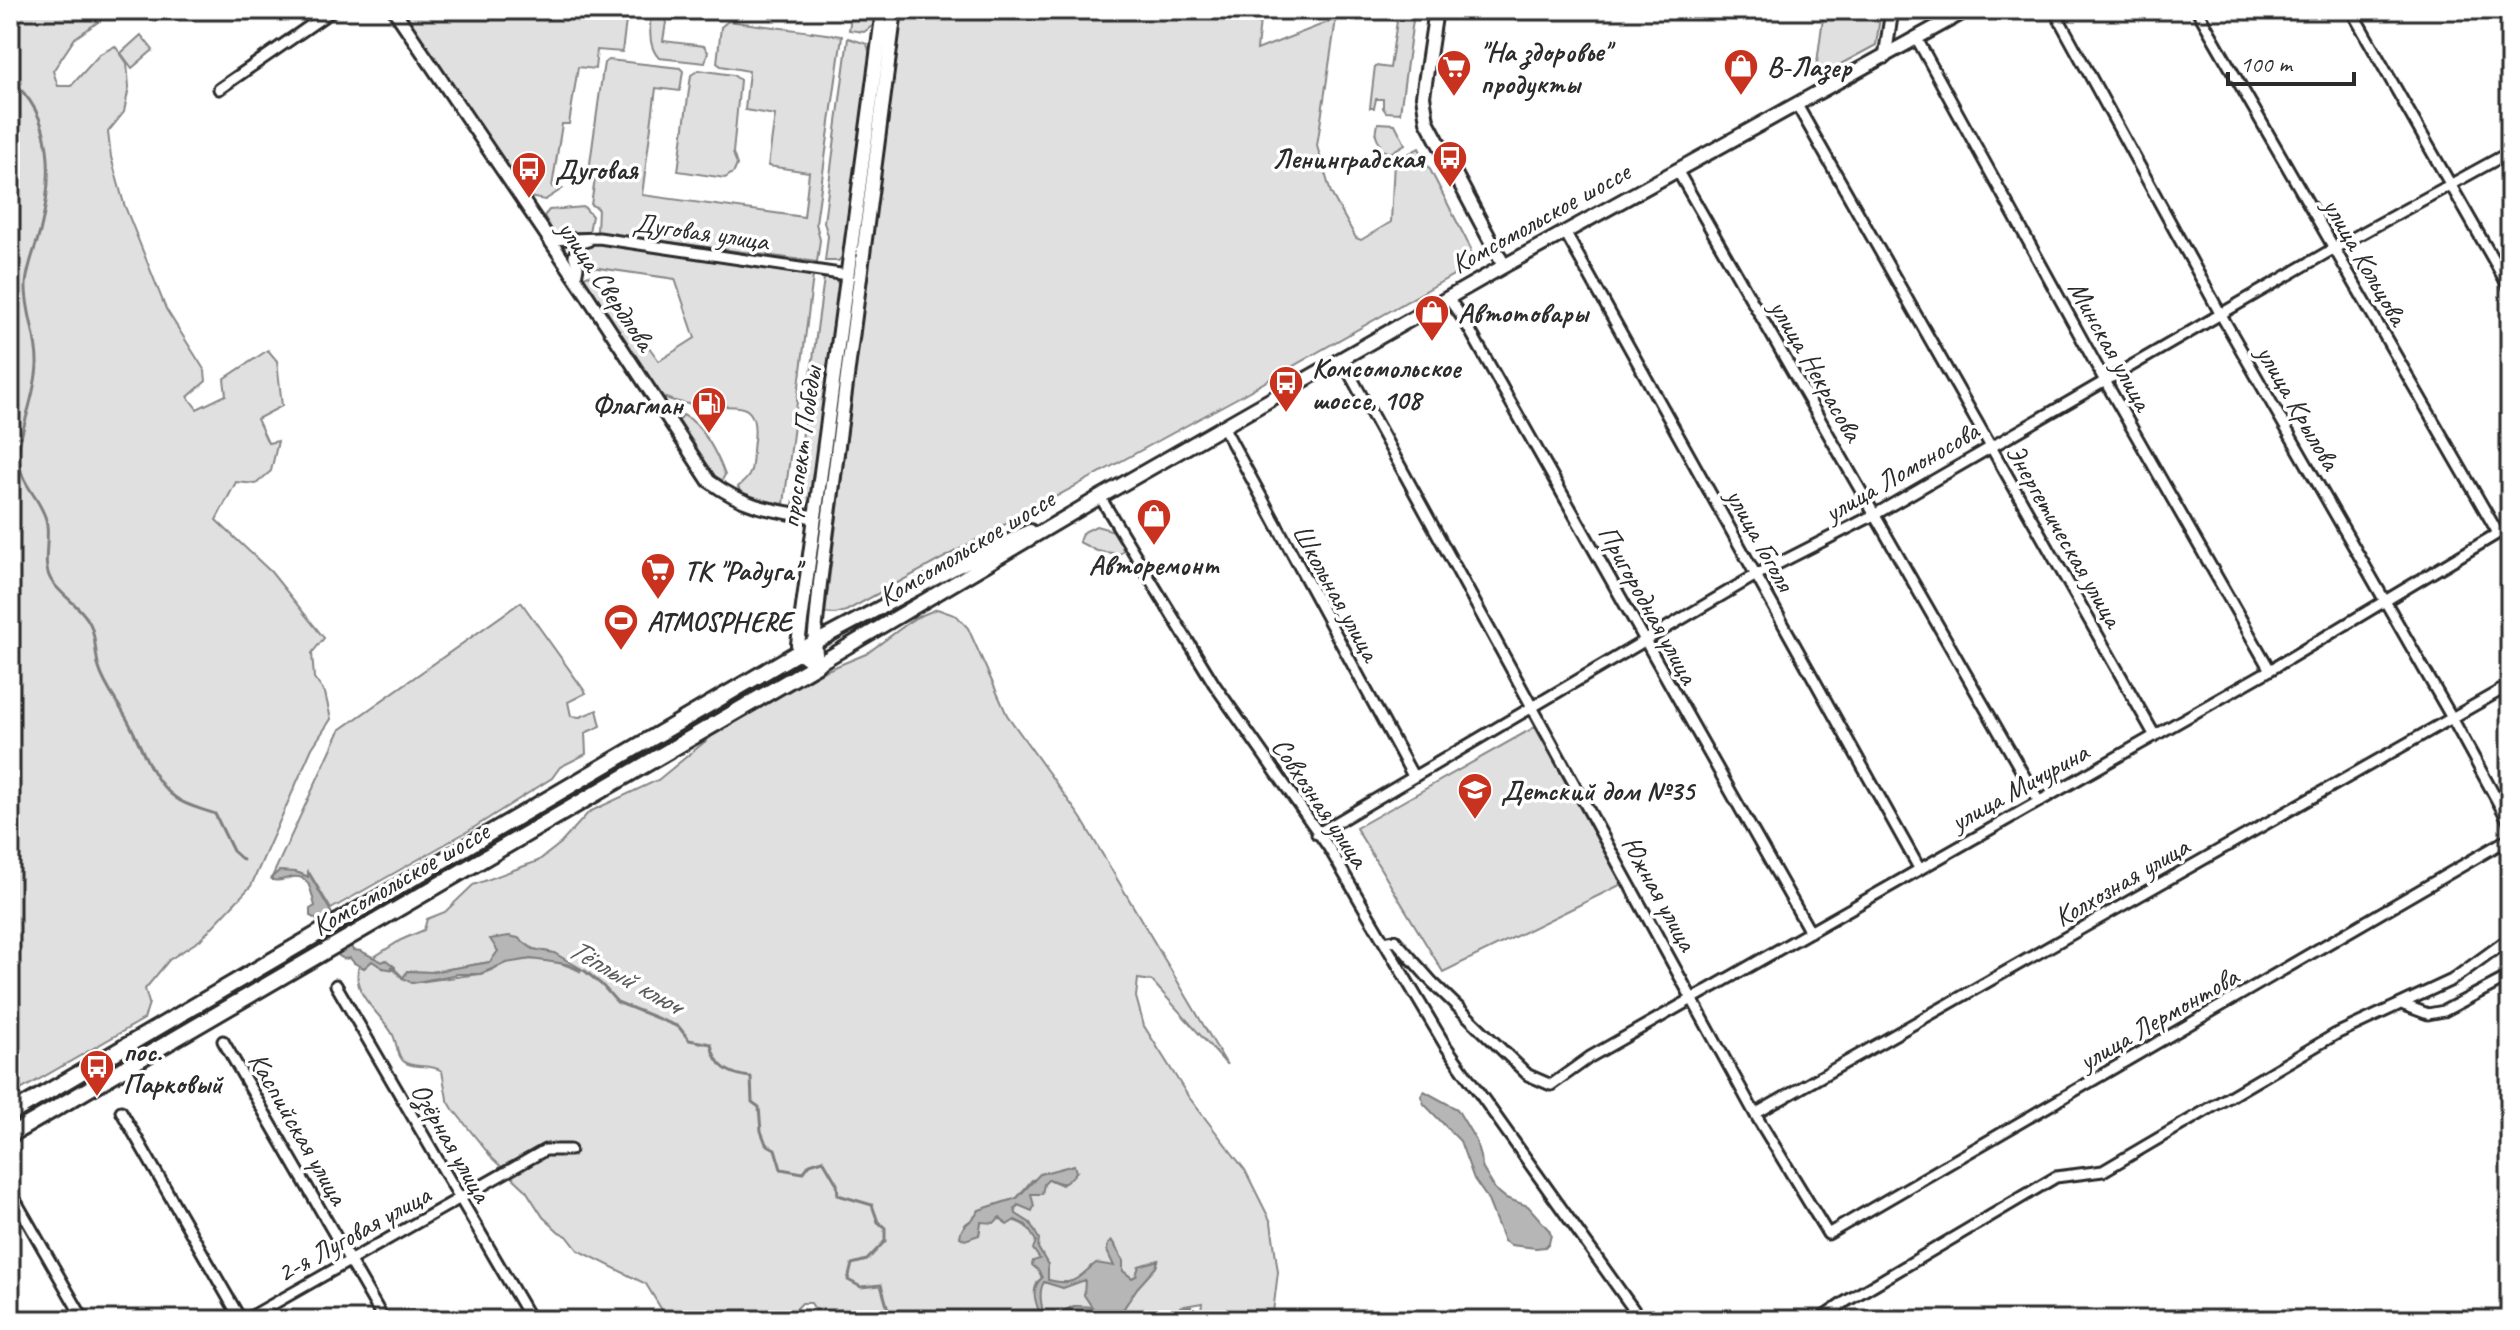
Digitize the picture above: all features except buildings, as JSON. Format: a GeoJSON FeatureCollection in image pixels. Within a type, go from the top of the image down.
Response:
{"type":"FeatureCollection","features":[{"type":"Feature","properties":{"kind":"main road","name":"проспект Победы"},"geometry":{"type":"LineString","coordinates":[[883,10],[885,39]]}},
{"type":"Feature","properties":{"kind":"main road","name":"проспект Победы"},"geometry":{"type":"LineString","coordinates":[[799,652],[821,518],[885,39],[895,10]]}},
{"type":"Feature","properties":{"kind":"main road"},"geometry":{"type":"LineString","coordinates":[[1436,10],[1423,96],[1427,121],[1504,266]]}},
{"type":"Feature","properties":{"kind":"main road","name":"Комсомольское шоссе"},"geometry":{"type":"LineString","coordinates":[[10,1135],[1100,497],[1504,266],[1967,10]]}},
{"type":"Feature","properties":{"kind":"main road","name":"Комсомольское шоссе"},"geometry":{"type":"LineString","coordinates":[[10,1114],[814,643],[958,566],[1100,497]]}},
{"type":"Feature","properties":{"kind":"main road","name":"проспект Победы"},"geometry":{"type":"LineString","coordinates":[[814,643],[821,518]]}},
{"type":"Feature","properties":{"kind":"main road"},"geometry":{"type":"LineString","coordinates":[[958,566],[966,578]]}},
{"type":"Feature","properties":{"kind":"main road"},"geometry":{"type":"LineString","coordinates":[[814,643],[816,665]]}},
{"type":"Feature","properties":{"kind":"main road"},"geometry":{"type":"LineString","coordinates":[[799,652],[816,665]]}},
{"type":"Feature","properties":{"kind":"street"},"geometry":{"type":"LineString","coordinates":[[219,89],[333,10]]}},
{"type":"Feature","properties":{"kind":"street","name":"улица Свердлова"},"geometry":{"type":"LineString","coordinates":[[394,10],[709,481],[739,502],[821,518]]}},
{"type":"Feature","properties":{"kind":"street"},"geometry":{"type":"LineString","coordinates":[[1885,57],[1892,10]]}},
{"type":"Feature","properties":{"kind":"street","name":"улица Крылова"},"geometry":{"type":"LineString","coordinates":[[2054,10],[2220,313],[2510,824]]}},
{"type":"Feature","properties":{"kind":"street","name":"улица Кольцова"},"geometry":{"type":"LineString","coordinates":[[2197,10],[2498,533]]}},
{"type":"Feature","properties":{"kind":"street"},"geometry":{"type":"LineString","coordinates":[[2351,10],[2510,289]]}},
{"type":"Feature","properties":{"kind":"street"},"geometry":{"type":"LineString","coordinates":[[2507,10],[2510,15]]}},
{"type":"Feature","properties":{"kind":"street","name":"Минская улица"},"geometry":{"type":"LineString","coordinates":[[1917,39],[2105,381],[2270,670]]}},
{"type":"Feature","properties":{"kind":"street","name":"Энергетическая улица"},"geometry":{"type":"LineString","coordinates":[[1797,105],[2155,736]]}},
{"type":"Feature","properties":{"kind":"street","name":"улица Ломоносова"},"geometry":{"type":"LineString","coordinates":[[1317,834],[1756,575],[1874,515],[2220,313],[2510,152]]}},
{"type":"Feature","properties":{"kind":"street","name":"улица Некрасова"},"geometry":{"type":"LineString","coordinates":[[1677,170],[2038,800]]}},
{"type":"Feature","properties":{"kind":"street","name":"улица Гоголя"},"geometry":{"type":"LineString","coordinates":[[1565,232],[1919,868]]}},
{"type":"Feature","properties":{"kind":"street"},"geometry":{"type":"LineString","coordinates":[[576,278],[578,267],[574,256],[578,244],[599,238]]}},
{"type":"Feature","properties":{"kind":"street","name":"Дуговая улица"},"geometry":{"type":"LineString","coordinates":[[548,240],[599,238],[853,276]]}},
{"type":"Feature","properties":{"kind":"street","name":"Пригородная улица"},"geometry":{"type":"LineString","coordinates":[[1448,298],[1464,320],[1810,932]]}},
{"type":"Feature","properties":{"kind":"street","name":"Южная улица"},"geometry":{"type":"LineString","coordinates":[[1342,360],[1755,1114],[1828,1234]]}},
{"type":"Feature","properties":{"kind":"street","name":"Школьная улица"},"geometry":{"type":"LineString","coordinates":[[1224,428],[1413,776]]}},
{"type":"Feature","properties":{"kind":"street","name":"Совхозная улица"},"geometry":{"type":"LineString","coordinates":[[1100,497],[1214,684],[1329,848],[1384,942],[1395,940],[1432,982],[1528,1075],[1551,1085]]}},
{"type":"Feature","properties":{"kind":"street","name":"улица Мичурина"},"geometry":{"type":"LineString","coordinates":[[1551,1085],[1590,1057],[2270,670],[2510,526]]}},
{"type":"Feature","properties":{"kind":"street","name":"Колхозная улица"},"geometry":{"type":"LineString","coordinates":[[1755,1114],[2510,685]]}},
{"type":"Feature","properties":{"kind":"street","name":"улица Лермонтова"},"geometry":{"type":"LineString","coordinates":[[1828,1234],[2510,838]]}},
{"type":"Feature","properties":{"kind":"street"},"geometry":{"type":"LineString","coordinates":[[1819,1320],[2056,1177],[2103,1171],[2336,1034],[2404,1005],[2452,980],[2510,938]]}},
{"type":"Feature","properties":{"kind":"street"},"geometry":{"type":"LineString","coordinates":[[1384,942],[1445,1045],[1641,1320]]}},
{"type":"Feature","properties":{"kind":"street"},"geometry":{"type":"LineString","coordinates":[[2404,1005],[2428,1014],[2444,1011],[2510,976]]}},
{"type":"Feature","properties":{"kind":"street","name":"Озёрная улица"},"geometry":{"type":"LineString","coordinates":[[336,985],[531,1320]]}},
{"type":"Feature","properties":{"kind":"street","name":"Каспийская улица"},"geometry":{"type":"LineString","coordinates":[[226,1045],[384,1320]]}},
{"type":"Feature","properties":{"kind":"street"},"geometry":{"type":"LineString","coordinates":[[121,1111],[243,1320]]}},
{"type":"Feature","properties":{"kind":"street","name":"2-я Луговая улица"},"geometry":{"type":"LineString","coordinates":[[243,1320],[545,1150],[570,1150]]}},
{"type":"Feature","properties":{"kind":"street"},"geometry":{"type":"LineString","coordinates":[[10,1191],[84,1320]]}},
{"type":"Feature","properties":{"kind":"shaded area"},"geometry":{"type":"Polygon","coordinates":[[[10,10],[110,10],[108,15],[75,38],[53,71],[58,86],[71,86],[100,54],[115,46],[127,63],[129,87],[124,112],[108,132],[111,157],[124,204],[166,309],[205,371],[206,381],[188,397],[197,409],[226,395],[224,379],[268,350],[277,361],[282,406],[257,419],[268,443],[278,441],[271,471],[256,484],[236,482],[216,520],[271,572],[324,638],[312,653],[314,678],[325,693],[331,719],[312,748],[251,886],[200,940],[169,960],[145,989],[149,1003],[144,1019],[10,1096],[10,10]]]}},
{"type":"Feature","properties":{"kind":"shaded area"},"geometry":{"type":"Polygon","coordinates":[[[400,10],[563,10],[626,21],[622,52],[597,50],[595,69],[578,67],[569,124],[562,124],[552,187],[562,189],[545,200],[529,197],[400,10]]]}},
{"type":"Feature","properties":{"kind":"shaded area"},"geometry":{"type":"Polygon","coordinates":[[[650,10],[668,10],[663,41],[704,46],[708,52],[705,63],[659,58],[651,42],[650,10]]]}},
{"type":"Feature","properties":{"kind":"shaded area"},"geometry":{"type":"Polygon","coordinates":[[[852,10],[878,10],[875,24],[864,32],[849,30],[852,10]]]}},
{"type":"Feature","properties":{"kind":"shaded area"},"geometry":{"type":"Polygon","coordinates":[[[900,10],[1261,10],[1257,50],[1336,19],[1317,146],[1331,193],[1356,238],[1361,240],[1391,222],[1394,161],[1419,148],[1471,249],[1469,260],[1462,270],[1237,398],[846,611],[825,613],[900,10]]]}},
{"type":"Feature","properties":{"kind":"shaded area"},"geometry":{"type":"Polygon","coordinates":[[[1391,10],[1406,10],[1413,20],[1400,113],[1386,112],[1383,99],[1376,99],[1374,108],[1370,108],[1375,66],[1390,68],[1397,21],[1389,19],[1391,10]]]}},
{"type":"Feature","properties":{"kind":"shaded area"},"geometry":{"type":"Polygon","coordinates":[[[1824,10],[1881,10],[1876,45],[1815,78],[1824,10]]]}},
{"type":"Feature","properties":{"kind":"shaded area"},"geometry":{"type":"Polygon","coordinates":[[[728,21],[842,36],[816,223],[820,240],[817,262],[597,232],[598,208],[591,205],[595,179],[588,178],[604,63],[609,60],[680,68],[683,71],[680,91],[656,88],[642,195],[804,217],[809,172],[768,166],[775,115],[745,110],[749,71],[717,63],[721,27],[728,21]]]}},
{"type":"Feature","properties":{"kind":"shaded area"},"geometry":{"type":"Polygon","coordinates":[[[141,35],[153,50],[132,68],[121,53],[141,35]]]}},
{"type":"Feature","properties":{"kind":"shaded area"},"geometry":{"type":"Polygon","coordinates":[[[848,38],[867,44],[871,57],[846,254],[838,261],[825,261],[828,236],[824,222],[848,38]]]}},
{"type":"Feature","properties":{"kind":"shaded area"},"geometry":{"type":"Polygon","coordinates":[[[699,70],[733,75],[740,80],[733,153],[737,165],[734,172],[725,178],[678,171],[691,75],[699,70]]]}},
{"type":"Feature","properties":{"kind":"shaded area"},"geometry":{"type":"Polygon","coordinates":[[[1378,123],[1395,124],[1405,144],[1390,153],[1382,150],[1376,135],[1378,123]]]}},
{"type":"Feature","properties":{"kind":"shaded area"},"geometry":{"type":"Polygon","coordinates":[[[584,207],[592,216],[589,232],[553,232],[544,216],[549,210],[584,207]]]}},
{"type":"Feature","properties":{"kind":"shaded area"},"geometry":{"type":"Polygon","coordinates":[[[592,242],[813,276],[784,504],[743,497],[738,487],[749,475],[752,466],[755,427],[749,412],[743,408],[684,403],[663,397],[586,285],[584,277],[589,275],[606,288],[659,361],[695,338],[675,279],[585,266],[583,254],[592,242]]]}},
{"type":"Feature","properties":{"kind":"shaded area"},"geometry":{"type":"Polygon","coordinates":[[[824,278],[836,280],[842,290],[814,494],[807,505],[793,506],[824,278]]]}},
{"type":"Feature","properties":{"kind":"shaded area"},"geometry":{"type":"Polygon","coordinates":[[[683,415],[697,425],[708,441],[725,475],[722,480],[715,476],[679,421],[683,415]]]}},
{"type":"Feature","properties":{"kind":"shaded area"},"geometry":{"type":"Polygon","coordinates":[[[1096,526],[1118,532],[1123,550],[1120,554],[1097,551],[1079,542],[1082,533],[1096,526]]]}},
{"type":"Feature","properties":{"kind":"shaded area"},"geometry":{"type":"Polygon","coordinates":[[[521,602],[586,693],[568,702],[571,716],[580,717],[597,710],[601,726],[585,733],[586,754],[560,767],[552,778],[470,830],[331,909],[310,874],[309,877],[285,872],[272,877],[340,730],[521,602]]]}},
{"type":"Feature","properties":{"kind":"shaded area"},"geometry":{"type":"Polygon","coordinates":[[[937,609],[957,616],[968,628],[1007,715],[1081,818],[1227,1065],[1152,981],[1138,979],[1136,997],[1144,1026],[1188,1096],[1245,1170],[1271,1222],[1278,1272],[1272,1320],[1200,1320],[1202,1303],[1179,1307],[1191,1307],[1188,1320],[1116,1320],[1158,1261],[1139,1266],[1136,1276],[1132,1278],[1123,1271],[1115,1243],[1114,1266],[1091,1266],[1082,1276],[1067,1282],[1048,1280],[1048,1265],[1038,1248],[1042,1278],[1037,1282],[1042,1318],[1037,1320],[1028,1316],[1023,1320],[815,1320],[816,1311],[811,1303],[802,1303],[786,1320],[668,1320],[646,1284],[578,1250],[567,1236],[543,1217],[525,1189],[493,1159],[453,1109],[447,1099],[442,1071],[403,1061],[393,1035],[363,995],[357,976],[359,965],[364,968],[372,961],[383,968],[382,962],[374,957],[424,930],[427,919],[445,912],[473,885],[538,861],[561,843],[589,812],[658,780],[757,699],[866,654],[915,618],[937,609]],[[518,938],[497,948],[498,952],[490,962],[431,972],[407,971],[412,983],[480,974],[508,962],[536,959],[581,972],[554,953],[533,949],[518,938]],[[1076,1172],[1032,1180],[1017,1198],[979,1210],[976,1217],[964,1225],[972,1235],[979,1235],[981,1222],[1013,1220],[1028,1229],[1038,1246],[1030,1223],[1016,1214],[1015,1208],[1049,1179],[1062,1185],[1076,1172]]]}},
{"type":"Feature","properties":{"kind":"shaded area"},"geometry":{"type":"Polygon","coordinates":[[[1535,727],[1622,884],[1443,972],[1356,828],[1535,727]]]}},
{"type":"Feature","properties":{"kind":"shaded area"},"geometry":{"type":"Polygon","coordinates":[[[279,871],[296,872],[308,877],[308,872],[353,950],[382,962],[386,960],[395,970],[383,968],[372,961],[364,968],[350,958],[339,956],[316,919],[310,916],[310,909],[315,906],[307,882],[299,877],[272,880],[279,871]]]}},
{"type":"Feature","properties":{"kind":"shaded area"},"geometry":{"type":"Polygon","coordinates":[[[518,938],[533,949],[554,953],[587,972],[566,964],[531,959],[506,963],[480,974],[458,974],[412,983],[403,978],[407,971],[431,972],[490,962],[498,951],[490,939],[518,938]]]}},
{"type":"Feature","properties":{"kind":"shaded area"},"geometry":{"type":"Polygon","coordinates":[[[1424,1091],[1457,1109],[1476,1141],[1483,1169],[1495,1189],[1506,1198],[1528,1206],[1549,1230],[1551,1235],[1545,1247],[1511,1245],[1504,1241],[1487,1198],[1474,1179],[1460,1141],[1424,1104],[1421,1096],[1424,1091]]]}},
{"type":"Feature","properties":{"kind":"shaded area"},"geometry":{"type":"Polygon","coordinates":[[[1074,1165],[1076,1172],[1067,1182],[1049,1179],[1044,1184],[1042,1194],[1031,1194],[1032,1211],[1018,1205],[1015,1208],[1016,1214],[1030,1223],[1039,1239],[1038,1248],[1048,1265],[1048,1280],[1070,1282],[1096,1263],[1114,1266],[1107,1251],[1112,1241],[1123,1260],[1123,1271],[1132,1278],[1136,1276],[1139,1266],[1158,1260],[1116,1320],[1102,1320],[1088,1312],[1055,1320],[1037,1320],[1041,1317],[1035,1291],[1042,1278],[1032,1265],[1033,1261],[1040,1259],[1033,1249],[1036,1241],[1026,1225],[1015,1220],[1007,1225],[1000,1217],[994,1223],[981,1222],[979,1235],[965,1240],[960,1237],[979,1210],[1017,1198],[1040,1174],[1074,1165]],[[1085,1280],[1063,1288],[1044,1282],[1041,1300],[1045,1317],[1074,1306],[1092,1307],[1084,1295],[1085,1280]]]}},
{"type":"Feature","properties":{"kind":"shaded area"},"geometry":{"type":"Polygon","coordinates":[[[1085,1279],[1093,1307],[1074,1306],[1045,1318],[1040,1294],[1044,1282],[1063,1288],[1085,1279]]]}},
{"type":"Feature","properties":{"kind":"waterway","name":"Тёплый ключ"},"geometry":{"type":"LineString","coordinates":[[10,80],[25,94],[36,111],[47,150],[44,212],[26,285],[37,354],[36,375],[18,454],[24,480],[44,514],[48,573],[55,586],[88,620],[108,689],[160,782],[180,801],[215,814],[233,851],[243,860]]}},
{"type":"Feature","properties":{"kind":"waterway","name":"Тёплый ключ"},"geometry":{"type":"LineString","coordinates":[[392,967],[403,978]]}},
{"type":"Feature","properties":{"kind":"waterway","name":"Тёплый ключ"},"geometry":{"type":"LineString","coordinates":[[585,971],[617,1002],[679,1027],[689,1040],[711,1044],[720,1064],[736,1074],[751,1077],[752,1102],[759,1107],[761,1131],[766,1144],[775,1149],[781,1169],[803,1173],[810,1164],[823,1160],[837,1184],[838,1195],[872,1205],[878,1222],[885,1228],[885,1241],[867,1260],[852,1264],[848,1280],[861,1287],[881,1285],[891,1320]]}},
{"type":"Feature","properties":{"kind":"place","name":"В-Лазер"},"geometry":{"type":"Point","coordinates":[1741,97]}},
{"type":"Feature","properties":{"kind":"place","name":"\"На здоровье\" продукты"},"geometry":{"type":"Point","coordinates":[1454,98]}},
{"type":"Feature","properties":{"kind":"place","name":"Ленинградская"},"geometry":{"type":"Point","coordinates":[1450,189]}},
{"type":"Feature","properties":{"kind":"place","name":"Дуговая"},"geometry":{"type":"Point","coordinates":[529,200]}},
{"type":"Feature","properties":{"kind":"place","name":"Автотовары"},"geometry":{"type":"Point","coordinates":[1432,343]}},
{"type":"Feature","properties":{"kind":"place","name":"Комсомольское шоссе, 108"},"geometry":{"type":"Point","coordinates":[1286,414]}},
{"type":"Feature","properties":{"kind":"place","name":"Флагман"},"geometry":{"type":"Point","coordinates":[709,435]}},
{"type":"Feature","properties":{"kind":"place","name":"Авторемонт"},"geometry":{"type":"Point","coordinates":[1154,547]}},
{"type":"Feature","properties":{"kind":"place","name":"ТК \"Радуга\""},"geometry":{"type":"Point","coordinates":[658,601]}},
{"type":"Feature","properties":{"kind":"place","name":"ATMOSPHERE"},"geometry":{"type":"Point","coordinates":[621,652]}},
{"type":"Feature","properties":{"kind":"place","name":"Детский дом №35"},"geometry":{"type":"Point","coordinates":[1475,821]}},
{"type":"Feature","properties":{"kind":"place","name":"пос. Парковый"},"geometry":{"type":"Point","coordinates":[97,1098]}}]}
